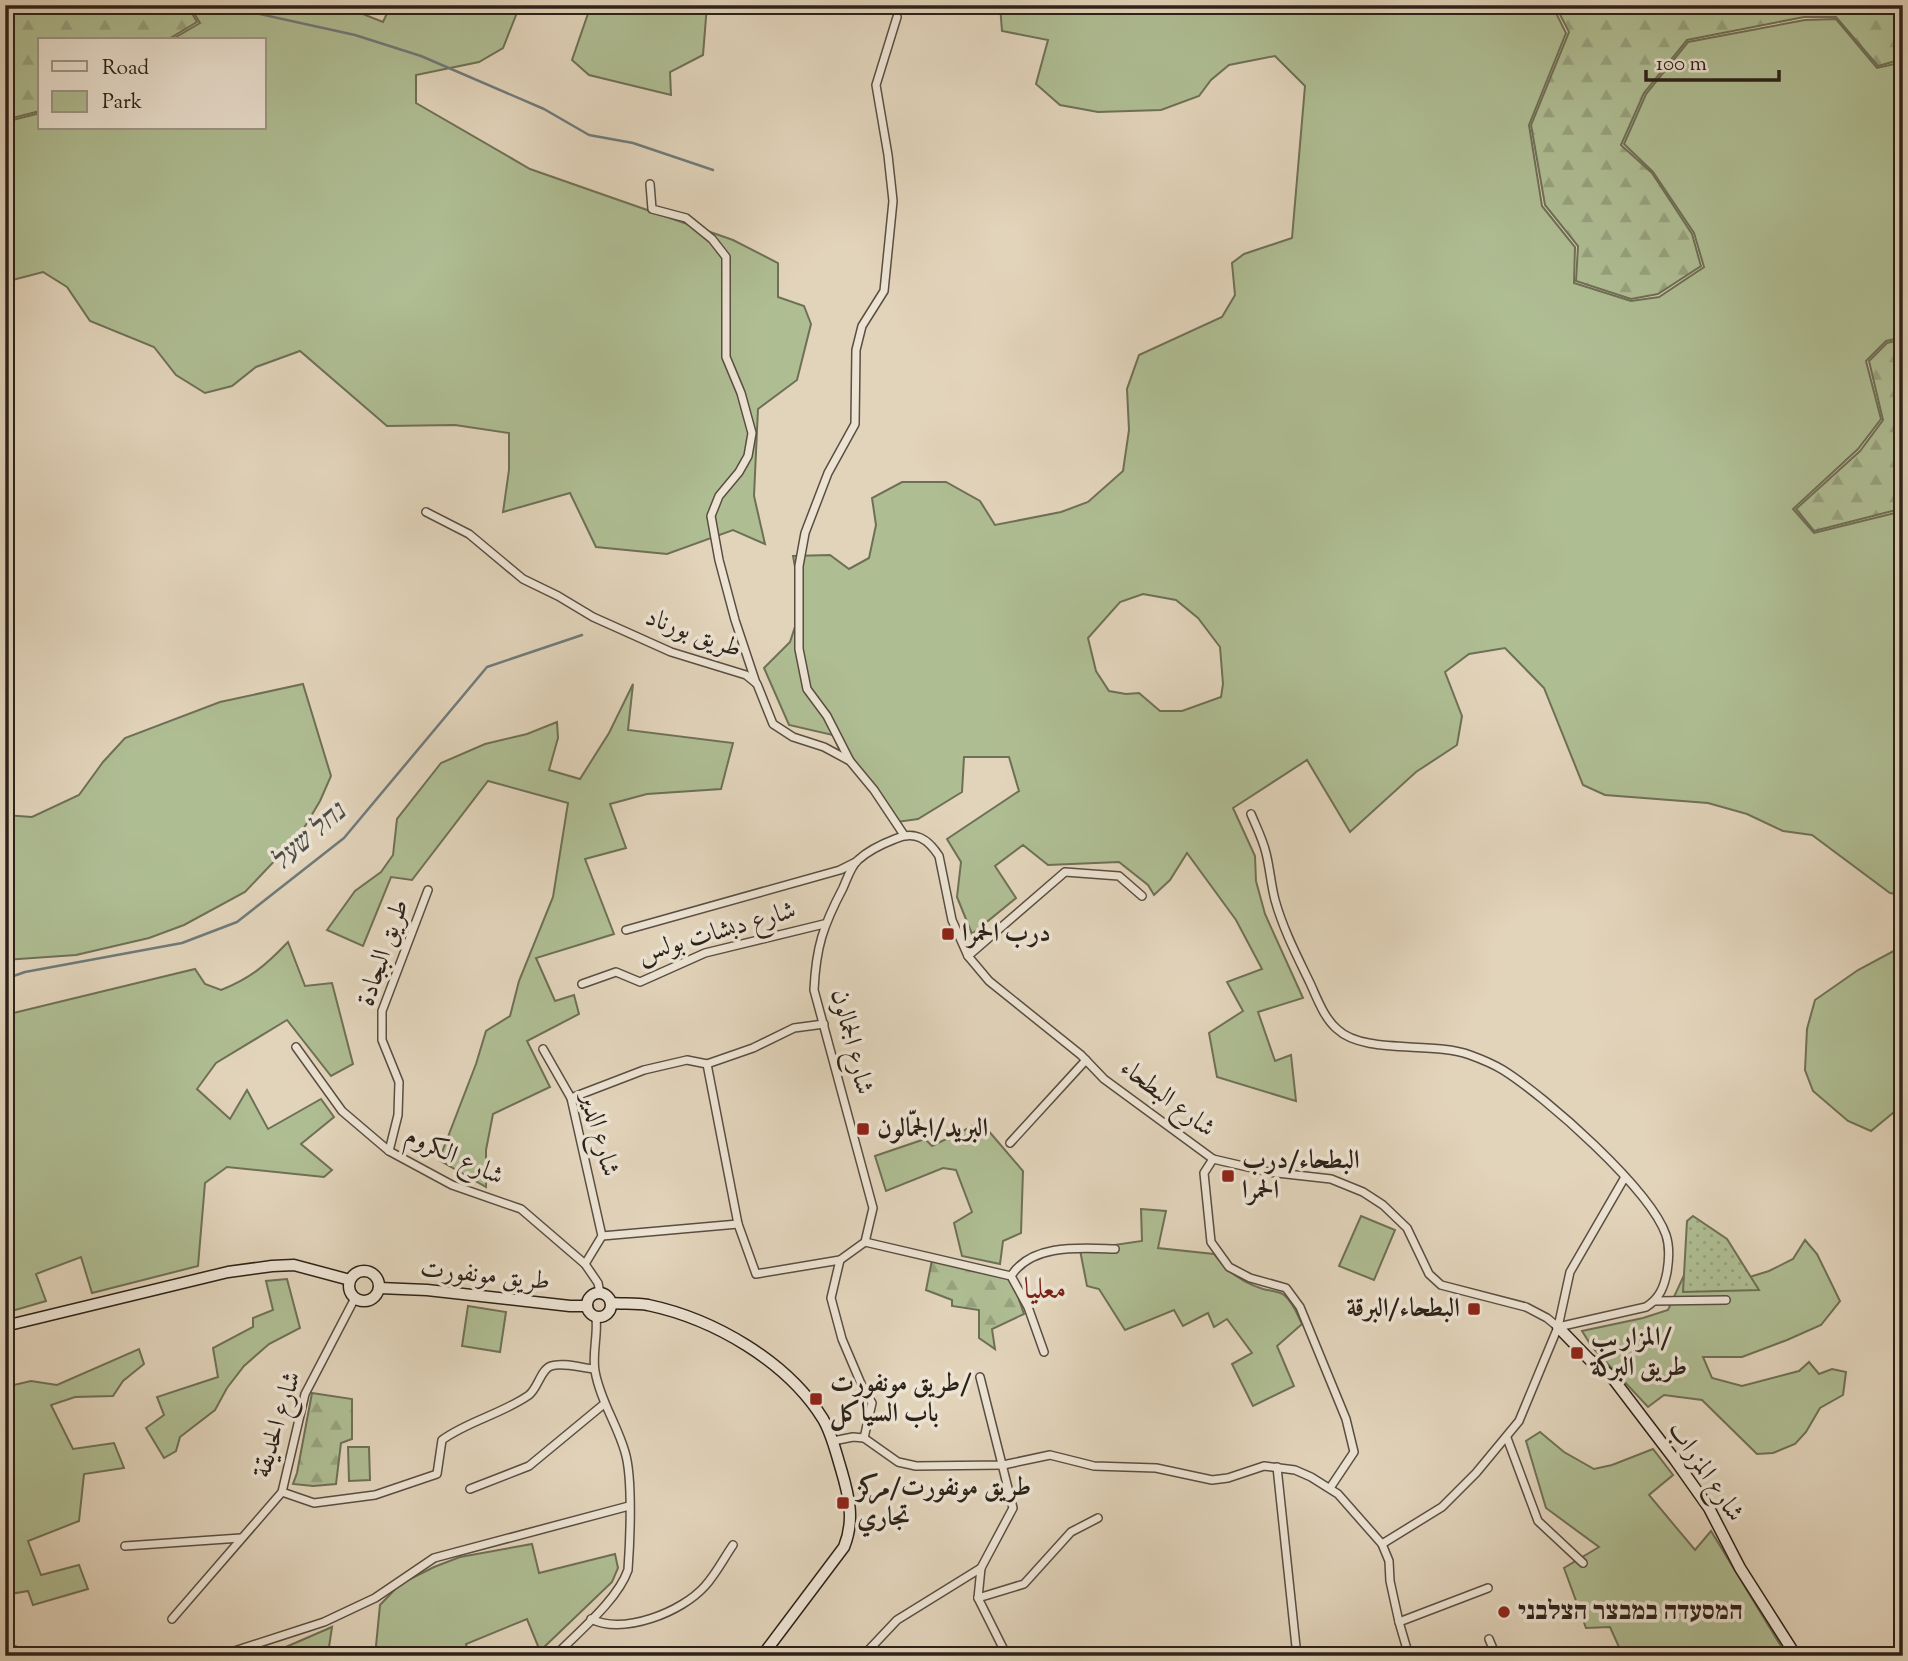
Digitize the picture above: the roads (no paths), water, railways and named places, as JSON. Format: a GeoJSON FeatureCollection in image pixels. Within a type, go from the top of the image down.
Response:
{"type":"FeatureCollection","features":[{"type":"Feature","properties":{"kind":"main road"},"geometry":{"type":"LineString","coordinates":[[5,1326],[228,1272],[272,1266],[294,1265],[350,1280]]}},
{"type":"Feature","properties":{"kind":"main road"},"geometry":{"type":"LineString","coordinates":[[365,1271],[374,1275],[379,1288],[370,1300],[360,1301],[349,1290],[350,1280],[356,1273],[365,1271]]}},
{"type":"Feature","properties":{"kind":"main road","name":"طريق مونفورت"},"geometry":{"type":"LineString","coordinates":[[379,1288],[427,1290],[461,1296],[587,1306]]}},
{"type":"Feature","properties":{"kind":"main road"},"geometry":{"type":"LineString","coordinates":[[600,1293],[607,1296],[611,1303],[608,1314],[596,1318],[589,1313],[587,1306],[589,1298],[600,1293]]}},
{"type":"Feature","properties":{"kind":"main road"},"geometry":{"type":"LineString","coordinates":[[611,1303],[646,1305],[678,1314],[755,1350],[792,1382],[823,1419],[833,1441],[849,1496],[851,1519],[848,1536],[844,1547],[762,1656]]}},
{"type":"Feature","properties":{"kind":"main road","name":"شارع المزراب"},"geometry":{"type":"LineString","coordinates":[[1558,1327],[1589,1359],[1611,1376],[1675,1460],[1709,1508],[1740,1569],[1796,1656]]}},
{"type":"Feature","properties":{"kind":"street"},"geometry":{"type":"LineString","coordinates":[[850,761],[827,716],[807,689],[799,649],[799,566],[806,533],[828,472],[855,424],[856,350],[862,326],[884,291],[892,201],[877,85],[897,17]]}},
{"type":"Feature","properties":{"kind":"street"},"geometry":{"type":"LineString","coordinates":[[650,184],[652,209],[686,218],[712,239],[726,257],[726,357],[741,393],[752,433],[748,456],[739,472],[719,496],[711,516],[735,620],[757,684]]}},
{"type":"Feature","properties":{"kind":"street","name":"طريق بورناد"},"geometry":{"type":"LineString","coordinates":[[426,512],[469,534],[523,579],[593,617],[671,652],[746,675],[757,684],[774,724],[793,737],[824,747],[850,761],[874,790],[904,835]]}},
{"type":"Feature","properties":{"kind":"street"},"geometry":{"type":"LineString","coordinates":[[1251,814],[1266,851],[1275,899],[1284,928],[1318,1001],[1334,1027],[1347,1038],[1358,1042],[1454,1050],[1501,1069],[1532,1090],[1625,1177],[1655,1213],[1666,1233],[1669,1258],[1664,1287],[1655,1301],[1646,1307],[1558,1327]]}},
{"type":"Feature","properties":{"kind":"street","name":"شارع الجمالون"},"geometry":{"type":"LineString","coordinates":[[865,1242],[873,1208],[814,990],[816,955],[824,924],[856,862],[875,847],[904,835]]}},
{"type":"Feature","properties":{"kind":"street","name":"شارع البطحاء"},"geometry":{"type":"LineString","coordinates":[[904,835],[922,838],[934,847],[939,856],[952,920],[968,956],[989,981],[1086,1060],[1104,1079],[1213,1159],[1269,1172],[1331,1179],[1363,1192],[1384,1205],[1407,1228],[1429,1274],[1441,1285],[1526,1307],[1558,1327]]}},
{"type":"Feature","properties":{"kind":"street"},"geometry":{"type":"LineString","coordinates":[[626,930],[840,870],[856,862]]}},
{"type":"Feature","properties":{"kind":"street"},"geometry":{"type":"LineString","coordinates":[[968,956],[1065,872],[1119,876],[1142,896]]}},
{"type":"Feature","properties":{"kind":"street","name":"طريق البجادة"},"geometry":{"type":"LineString","coordinates":[[388,1150],[398,1115],[399,1082],[382,1040],[383,1011],[397,967],[428,890]]}},
{"type":"Feature","properties":{"kind":"street","name":"شارع دبشات بولس"},"geometry":{"type":"LineString","coordinates":[[582,984],[616,972],[640,982],[705,953],[824,924]]}},
{"type":"Feature","properties":{"kind":"street"},"geometry":{"type":"LineString","coordinates":[[571,1098],[643,1070],[687,1060],[707,1064],[753,1048],[794,1028],[824,1024]]}},
{"type":"Feature","properties":{"kind":"street","name":"شارع الكروم"},"geometry":{"type":"LineString","coordinates":[[296,1047],[342,1111],[388,1150],[452,1185],[521,1209],[585,1265],[598,1283],[600,1293]]}},
{"type":"Feature","properties":{"kind":"street","name":"شارع الدير"},"geometry":{"type":"LineString","coordinates":[[543,1049],[571,1098],[602,1236]]}},
{"type":"Feature","properties":{"kind":"street"},"geometry":{"type":"LineString","coordinates":[[1010,1143],[1086,1060]]}},
{"type":"Feature","properties":{"kind":"street"},"geometry":{"type":"LineString","coordinates":[[707,1064],[738,1224],[756,1274],[840,1260],[865,1242],[1011,1276],[1028,1307],[1044,1352]]}},
{"type":"Feature","properties":{"kind":"street"},"geometry":{"type":"LineString","coordinates":[[1213,1159],[1204,1173],[1211,1242],[1229,1267],[1250,1278],[1286,1288],[1300,1307],[1346,1419],[1354,1452],[1330,1488]]}},
{"type":"Feature","properties":{"kind":"street"},"geometry":{"type":"LineString","coordinates":[[1382,1544],[1442,1507],[1507,1438],[1519,1421],[1558,1327],[1570,1272],[1625,1177]]}},
{"type":"Feature","properties":{"kind":"street"},"geometry":{"type":"LineString","coordinates":[[585,1265],[602,1236],[738,1224]]}},
{"type":"Feature","properties":{"kind":"street"},"geometry":{"type":"LineString","coordinates":[[1011,1276],[1016,1269],[1046,1251],[1067,1248],[1115,1249]]}},
{"type":"Feature","properties":{"kind":"street"},"geometry":{"type":"LineString","coordinates":[[840,1260],[831,1298],[842,1339],[872,1403],[864,1438]]}},
{"type":"Feature","properties":{"kind":"street","name":"شارع الحديقة"},"geometry":{"type":"LineString","coordinates":[[172,1619],[282,1492],[305,1394],[355,1298]]}},
{"type":"Feature","properties":{"kind":"street"},"geometry":{"type":"LineString","coordinates":[[1655,1301],[1726,1300]]}},
{"type":"Feature","properties":{"kind":"street"},"geometry":{"type":"LineString","coordinates":[[555,1656],[612,1597],[628,1570],[629,1506],[626,1455],[619,1433],[604,1404],[594,1369],[596,1318]]}},
{"type":"Feature","properties":{"kind":"street"},"geometry":{"type":"LineString","coordinates":[[282,1492],[314,1503],[375,1495],[421,1481],[438,1474],[442,1440],[497,1414],[531,1393],[547,1367],[555,1364],[594,1369]]}},
{"type":"Feature","properties":{"kind":"street"},"geometry":{"type":"LineString","coordinates":[[980,1377],[1013,1508],[981,1568],[978,1598],[1007,1656]]}},
{"type":"Feature","properties":{"kind":"street"},"geometry":{"type":"LineString","coordinates":[[470,1489],[529,1466],[604,1404]]}},
{"type":"Feature","properties":{"kind":"street"},"geometry":{"type":"LineString","coordinates":[[833,1441],[864,1438],[898,1462],[916,1466],[1003,1465],[1050,1455],[1094,1466],[1156,1468],[1212,1480],[1228,1478],[1264,1466],[1295,1470],[1330,1488],[1382,1544],[1389,1561],[1390,1581],[1409,1656]]}},
{"type":"Feature","properties":{"kind":"street"},"geometry":{"type":"LineString","coordinates":[[1507,1438],[1538,1521],[1583,1563]]}},
{"type":"Feature","properties":{"kind":"street"},"geometry":{"type":"LineString","coordinates":[[1277,1466],[1297,1656]]}},
{"type":"Feature","properties":{"kind":"street"},"geometry":{"type":"LineString","coordinates":[[222,1656],[324,1622],[375,1598],[434,1558],[629,1506]]}},
{"type":"Feature","properties":{"kind":"street"},"geometry":{"type":"LineString","coordinates":[[978,1598],[1024,1584],[1071,1532],[1098,1518]]}},
{"type":"Feature","properties":{"kind":"street"},"geometry":{"type":"LineString","coordinates":[[125,1546],[241,1538]]}},
{"type":"Feature","properties":{"kind":"street"},"geometry":{"type":"LineString","coordinates":[[591,1619],[604,1625],[625,1625],[681,1606],[705,1586],[733,1545]]}},
{"type":"Feature","properties":{"kind":"street"},"geometry":{"type":"LineString","coordinates":[[863,1656],[897,1620],[981,1568]]}},
{"type":"Feature","properties":{"kind":"street"},"geometry":{"type":"LineString","coordinates":[[1399,1622],[1488,1588]]}},
{"type":"Feature","properties":{"kind":"street"},"geometry":{"type":"LineString","coordinates":[[1489,1639],[1496,1656]]}},
{"type":"Feature","properties":{"kind":"street"},"geometry":{"type":"LineString","coordinates":[[5,1647],[32,1656]]}},
{"type":"Feature","properties":{"kind":"waterway"},"geometry":{"type":"LineString","coordinates":[[137,5],[180,11],[237,9],[355,35],[421,56],[544,109],[589,135],[633,143],[713,170]]}},
{"type":"Feature","properties":{"kind":"waterway","name":"נחל שעל"},"geometry":{"type":"LineString","coordinates":[[5,979],[25,972],[182,943],[237,922],[344,838],[487,667],[582,635]]}},
{"type":"Feature","properties":{"kind":"place","name":"درب الحمرا"},"geometry":{"type":"Point","coordinates":[948,934]}},
{"type":"Feature","properties":{"kind":"place","name":"البريد/الجمّالون"},"geometry":{"type":"Point","coordinates":[863,1129]}},
{"type":"Feature","properties":{"kind":"place","name":"البطحاء/درب الحمرا"},"geometry":{"type":"Point","coordinates":[1228,1176]}},
{"type":"Feature","properties":{"kind":"place","name":"البطحاء/البرقة"},"geometry":{"type":"Point","coordinates":[1474,1309]}},
{"type":"Feature","properties":{"kind":"place","name":"المزاريب/ طريق البركة"},"geometry":{"type":"Point","coordinates":[1577,1353]}},
{"type":"Feature","properties":{"kind":"place","name":"طريق مونفورت/ باب السياكل"},"geometry":{"type":"Point","coordinates":[816,1399]}},
{"type":"Feature","properties":{"kind":"place","name":"طريق مونفورت/مركز تجاري"},"geometry":{"type":"Point","coordinates":[843,1503]}},
{"type":"Feature","properties":{"kind":"place","name":"המסעדה במבצר הצלבני"},"geometry":{"type":"Point","coordinates":[1504,1612]}},
{"type":"Feature","properties":{"kind":"district","name":"معليا"},"geometry":{"type":"Point","coordinates":[1045,1290]}}]}
